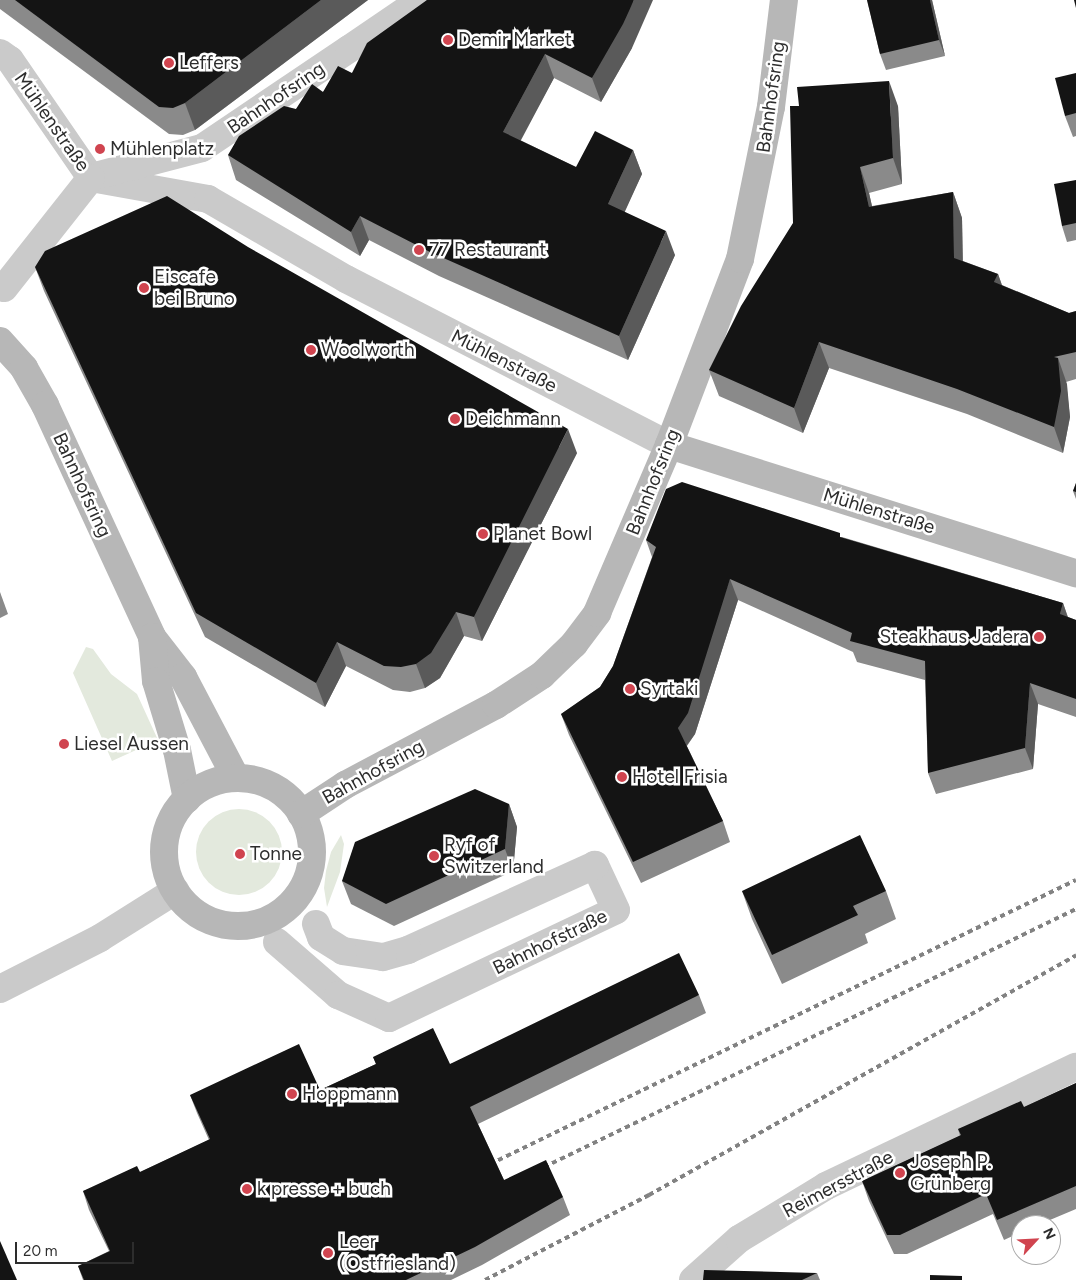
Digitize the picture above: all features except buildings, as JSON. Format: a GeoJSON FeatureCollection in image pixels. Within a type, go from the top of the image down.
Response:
{"type":"FeatureCollection","features":[{"type":"Feature","properties":{"kind":"main road","name":"Bahnhofsring"},"geometry":{"type":"LineString","coordinates":[[301,814],[345,786],[496,705],[542,675],[574,644],[596,613],[669,444],[740,259],[771,107],[784,0]]}},
{"type":"Feature","properties":{"kind":"main road","name":"Bahnhofsring"},"geometry":{"type":"LineString","coordinates":[[0,341],[24,368],[46,405],[152,637],[183,677],[236,778]]}},
{"type":"Feature","properties":{"kind":"main road","name":"Mühlenstraße"},"geometry":{"type":"LineString","coordinates":[[669,444],[1076,573]]}},
{"type":"Feature","properties":{"kind":"main road","name":"Bahnhofsring"},"geometry":{"type":"LineString","coordinates":[[152,637],[156,681],[177,750],[187,799]]}},
{"type":"Feature","properties":{"kind":"main road","name":"Bahnhofsring"},"geometry":{"type":"LineString","coordinates":[[236,778],[264,783],[279,790],[301,814],[309,830],[312,850],[311,868],[296,898],[272,918],[246,926],[212,922],[192,910],[175,891],[167,870],[164,848],[172,820],[187,799],[216,782],[236,778]]}},
{"type":"Feature","properties":{"kind":"street","name":"Bahnhofsring"},"geometry":{"type":"LineString","coordinates":[[91,178],[202,148],[421,0]]}},
{"type":"Feature","properties":{"kind":"street","name":"Mühlenstraße"},"geometry":{"type":"LineString","coordinates":[[0,53],[10,60],[91,178],[208,198],[346,279],[669,444]]}},
{"type":"Feature","properties":{"kind":"street"},"geometry":{"type":"LineString","coordinates":[[4,288],[91,178]]}},
{"type":"Feature","properties":{"kind":"street","name":"Bahnhofstraße"},"geometry":{"type":"LineString","coordinates":[[277,942],[338,995],[389,1018],[616,910],[594,865],[408,950],[383,957],[343,951],[321,937],[316,924]]}},
{"type":"Feature","properties":{"kind":"street"},"geometry":{"type":"LineString","coordinates":[[0,989],[100,938],[175,891]]}},
{"type":"Feature","properties":{"kind":"street","name":"Reimersstraße"},"geometry":{"type":"LineString","coordinates":[[693,1280],[738,1239],[826,1186],[1076,1067]]}},
{"type":"Feature","properties":{"kind":"shaded area"},"geometry":{"type":"Polygon","coordinates":[[[86,647],[93,649],[111,674],[137,694],[158,740],[112,761],[73,673],[86,647]]]}},
{"type":"Feature","properties":{"kind":"shaded area"},"geometry":{"type":"Polygon","coordinates":[[[239,809],[256,812],[270,821],[279,835],[282,852],[279,869],[270,883],[256,892],[239,895],[222,892],[208,883],[199,869],[196,852],[199,835],[208,821],[222,812],[239,809]]]}},
{"type":"Feature","properties":{"kind":"shaded area"},"geometry":{"type":"Polygon","coordinates":[[[341,835],[344,844],[340,872],[327,907],[324,888],[326,871],[331,852],[341,835]]]}},
{"type":"Feature","properties":{"kind":"railway"},"geometry":{"type":"LineString","coordinates":[[482,1168],[1076,880]]}},
{"type":"Feature","properties":{"kind":"railway"},"geometry":{"type":"LineString","coordinates":[[536,1171],[1076,909]]}},
{"type":"Feature","properties":{"kind":"railway"},"geometry":{"type":"LineString","coordinates":[[485,1280],[649,1195],[1076,955]]}},
{"type":"Feature","properties":{"kind":"place","name":"Demir Market"},"geometry":{"type":"Point","coordinates":[448,40]}},
{"type":"Feature","properties":{"kind":"place","name":"Leffers"},"geometry":{"type":"Point","coordinates":[169,63]}},
{"type":"Feature","properties":{"kind":"place","name":"Mühlenplatz"},"geometry":{"type":"Point","coordinates":[100,149]}},
{"type":"Feature","properties":{"kind":"place","name":"77 Restaurant"},"geometry":{"type":"Point","coordinates":[419,250]}},
{"type":"Feature","properties":{"kind":"place","name":"Eiscafe bei Bruno"},"geometry":{"type":"Point","coordinates":[144,288]}},
{"type":"Feature","properties":{"kind":"place","name":"Woolworth"},"geometry":{"type":"Point","coordinates":[311,350]}},
{"type":"Feature","properties":{"kind":"place","name":"Deichmann"},"geometry":{"type":"Point","coordinates":[455,419]}},
{"type":"Feature","properties":{"kind":"place","name":"Planet Bowl"},"geometry":{"type":"Point","coordinates":[483,534]}},
{"type":"Feature","properties":{"kind":"place","name":"Steakhaus Jadera"},"geometry":{"type":"Point","coordinates":[1039,637]}},
{"type":"Feature","properties":{"kind":"place","name":"Syrtaki"},"geometry":{"type":"Point","coordinates":[630,689]}},
{"type":"Feature","properties":{"kind":"place","name":"Liesel Aussen"},"geometry":{"type":"Point","coordinates":[64,744]}},
{"type":"Feature","properties":{"kind":"place","name":"Hotel Frisia"},"geometry":{"type":"Point","coordinates":[622,777]}},
{"type":"Feature","properties":{"kind":"place","name":"Tonne"},"geometry":{"type":"Point","coordinates":[240,854]}},
{"type":"Feature","properties":{"kind":"place","name":"Ryf of Switzerland"},"geometry":{"type":"Point","coordinates":[434,856]}},
{"type":"Feature","properties":{"kind":"place","name":"Hoppmann"},"geometry":{"type":"Point","coordinates":[292,1094]}},
{"type":"Feature","properties":{"kind":"place","name":"Joseph P. Grünberg"},"geometry":{"type":"Point","coordinates":[900,1173]}},
{"type":"Feature","properties":{"kind":"place","name":"k presse + buch"},"geometry":{"type":"Point","coordinates":[247,1189]}},
{"type":"Feature","properties":{"kind":"place","name":"Leer (Ostfriesland)"},"geometry":{"type":"Point","coordinates":[328,1253]}}]}
